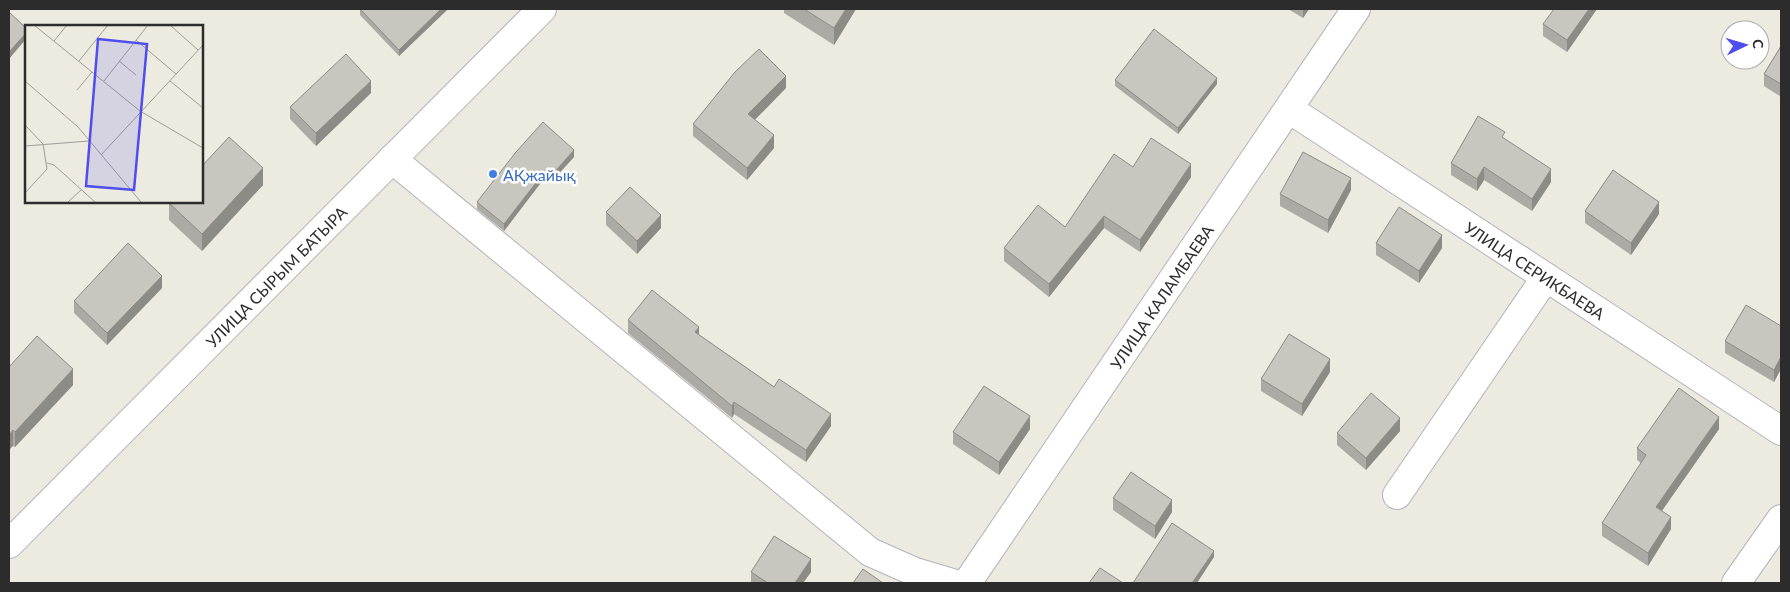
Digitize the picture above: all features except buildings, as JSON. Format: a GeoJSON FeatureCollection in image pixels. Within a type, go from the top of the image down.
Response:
{"type":"FeatureCollection","features":[{"type":"Feature","properties":{"kind":"street","name":"УЛИЦА СЫРЫМ БАТЫРА"},"geometry":{"type":"LineString","coordinates":[[9,544],[542,9]]}},
{"type":"Feature","properties":{"kind":"street","name":"УЛИЦА КАЛАМБАЕВА"},"geometry":{"type":"LineString","coordinates":[[967,583],[1356,9]]}},
{"type":"Feature","properties":{"kind":"street","name":"УЛИЦА СЕРИКБАЕВА"},"geometry":{"type":"LineString","coordinates":[[1289,109],[1781,431]]}},
{"type":"Feature","properties":{"kind":"street"},"geometry":{"type":"LineString","coordinates":[[392,159],[870,552],[915,572],[952,583]]}},
{"type":"Feature","properties":{"kind":"street"},"geometry":{"type":"LineString","coordinates":[[1397,495],[1546,277]]}},
{"type":"Feature","properties":{"kind":"street"},"geometry":{"type":"LineString","coordinates":[[1736,583],[1781,519]]}},
{"type":"Feature","properties":{"kind":"place","name":"АҚжайық"},"geometry":{"type":"Point","coordinates":[493,174]}}]}
